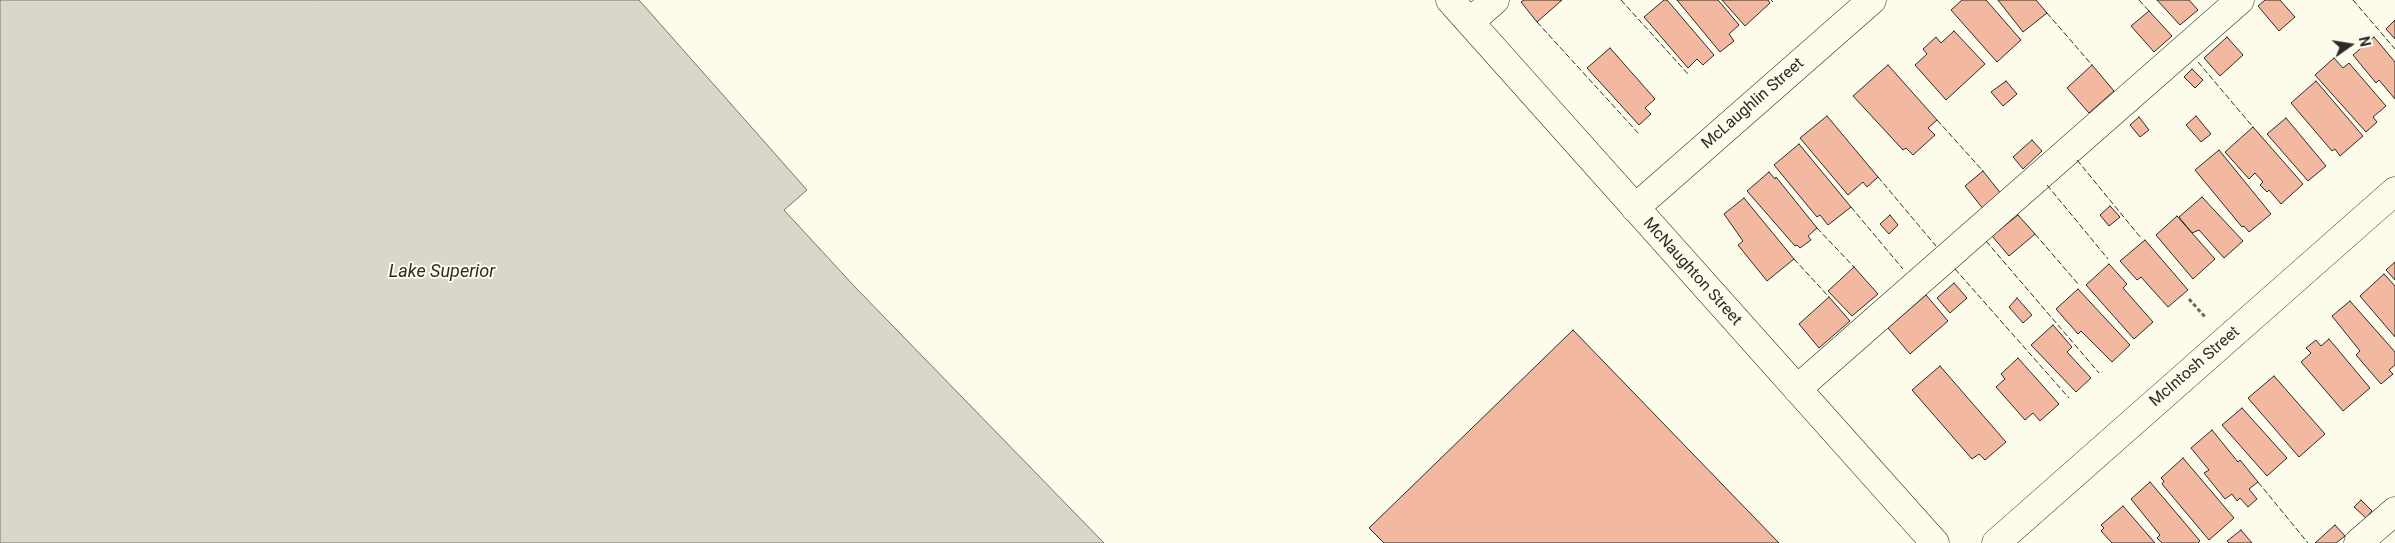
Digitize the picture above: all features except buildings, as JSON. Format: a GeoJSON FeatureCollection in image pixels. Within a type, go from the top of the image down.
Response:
{"type":"FeatureCollection","features":[{"type":"Feature","properties":{"kind":"street","name":"McNaughton Street"},"geometry":{"type":"LineString","coordinates":[[1450,0],[1934,543]]}},
{"type":"Feature","properties":{"kind":"street"},"geometry":{"type":"LineString","coordinates":[[1470,22],[1495,0]]}},
{"type":"Feature","properties":{"kind":"street","name":"McLaughlin Street"},"geometry":{"type":"LineString","coordinates":[[1635,208],[1872,0]]}},
{"type":"Feature","properties":{"kind":"street"},"geometry":{"type":"LineString","coordinates":[[1797,389],[2240,0]]}},
{"type":"Feature","properties":{"kind":"street","name":"McIntosh Street"},"geometry":{"type":"LineString","coordinates":[[1996,543],[2395,191]]}},
{"type":"Feature","properties":{"kind":"street"},"geometry":{"type":"LineString","coordinates":[[2358,543],[2395,511]]}},
{"type":"Feature","properties":{"kind":"path"},"geometry":{"type":"LineString","coordinates":[[2189,299],[2206,319]]}},
{"type":"Feature","properties":{"kind":"water","name":"Lake Superior"},"geometry":{"type":"Polygon","coordinates":[[[0,0],[639,0],[807,190],[784,210],[855,287],[1104,543],[0,543],[0,0]]]}},
{"type":"Feature","properties":{"kind":"fence"},"geometry":{"type":"LineString","coordinates":[[1621,0],[1688,74]]}},
{"type":"Feature","properties":{"kind":"fence"},"geometry":{"type":"LineString","coordinates":[[2139,0],[2149,11]]}},
{"type":"Feature","properties":{"kind":"fence"},"geometry":{"type":"LineString","coordinates":[[2353,0],[2395,49]]}},
{"type":"Feature","properties":{"kind":"fence"},"geometry":{"type":"LineString","coordinates":[[2047,13],[2092,65]]}},
{"type":"Feature","properties":{"kind":"fence"},"geometry":{"type":"LineString","coordinates":[[1537,22],[1639,134]]}},
{"type":"Feature","properties":{"kind":"fence"},"geometry":{"type":"LineString","coordinates":[[2198,62],[2253,127]]}},
{"type":"Feature","properties":{"kind":"fence"},"geometry":{"type":"LineString","coordinates":[[1937,120],[1983,171]]}},
{"type":"Feature","properties":{"kind":"fence"},"geometry":{"type":"LineString","coordinates":[[2077,160],[2141,238]]}},
{"type":"Feature","properties":{"kind":"fence"},"geometry":{"type":"LineString","coordinates":[[1878,177],[1936,246]]}},
{"type":"Feature","properties":{"kind":"fence"},"geometry":{"type":"LineString","coordinates":[[2047,185],[2108,259]]}},
{"type":"Feature","properties":{"kind":"fence"},"geometry":{"type":"LineString","coordinates":[[1851,207],[1903,269]]}},
{"type":"Feature","properties":{"kind":"fence"},"geometry":{"type":"LineString","coordinates":[[1817,228],[1854,267]]}},
{"type":"Feature","properties":{"kind":"fence"},"geometry":{"type":"LineString","coordinates":[[2035,234],[2079,285]]}},
{"type":"Feature","properties":{"kind":"fence"},"geometry":{"type":"LineString","coordinates":[[1986,241],[2099,373]]}},
{"type":"Feature","properties":{"kind":"fence"},"geometry":{"type":"LineString","coordinates":[[1794,259],[1829,297]]}},
{"type":"Feature","properties":{"kind":"fence"},"geometry":{"type":"LineString","coordinates":[[1955,269],[2069,398]]}},
{"type":"Feature","properties":{"kind":"fence"},"geometry":{"type":"LineString","coordinates":[[2258,482],[2308,543]]}}]}
